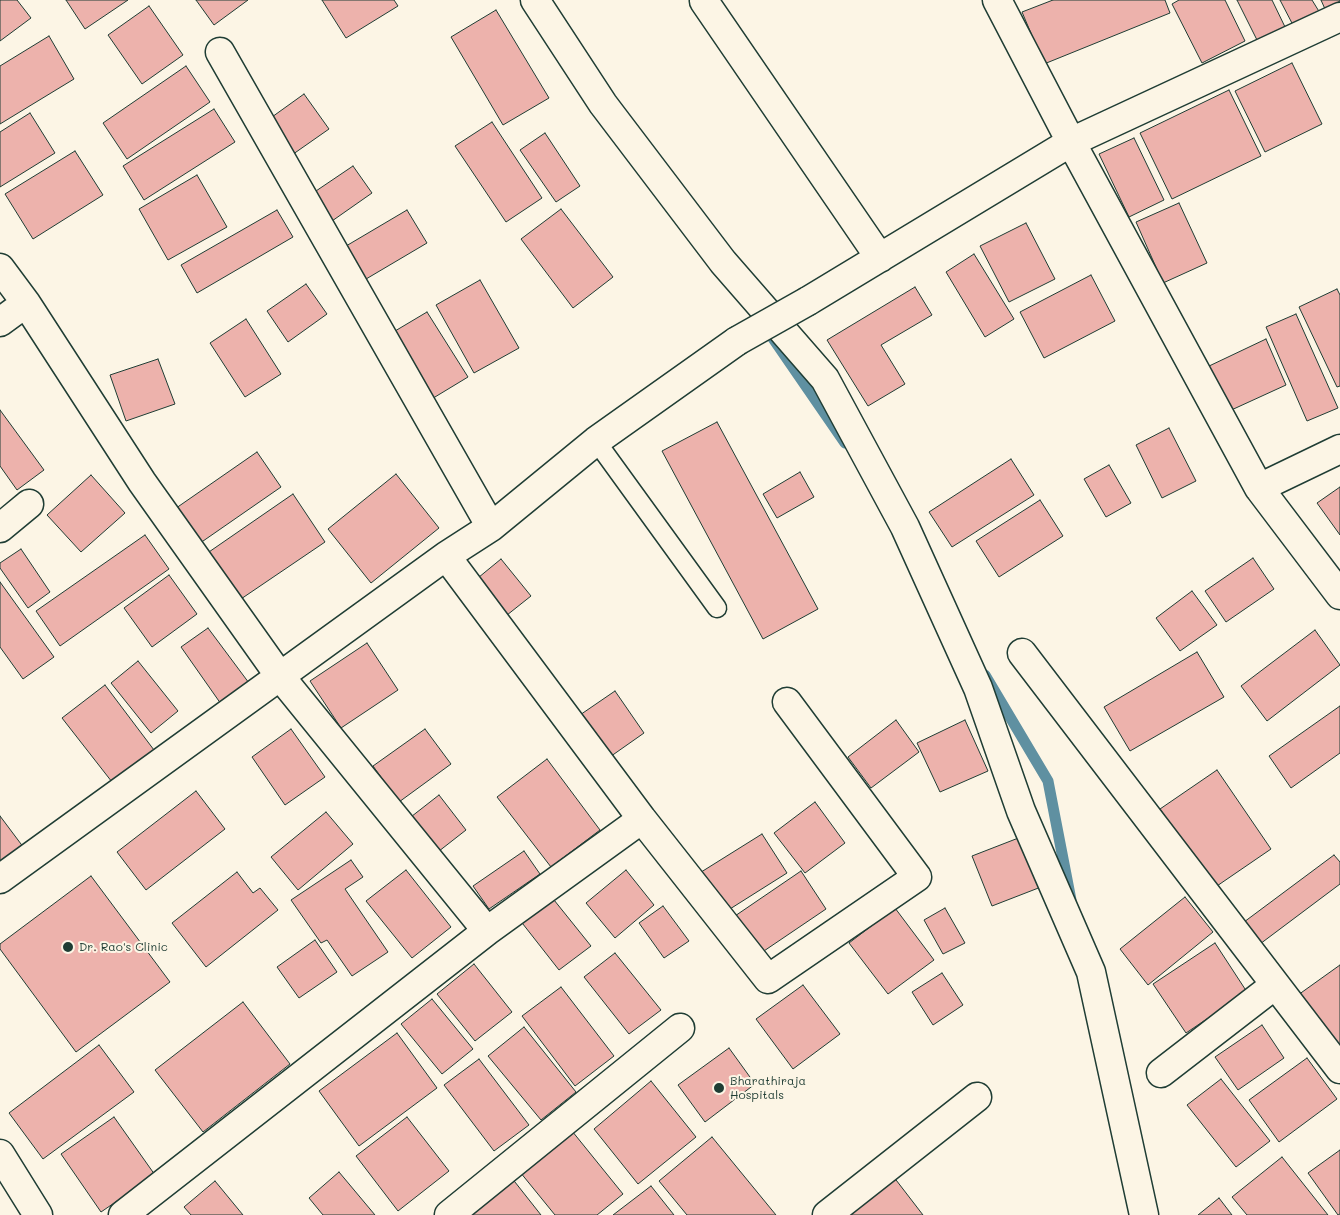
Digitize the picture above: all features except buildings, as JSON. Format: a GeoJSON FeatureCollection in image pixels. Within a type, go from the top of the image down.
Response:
{"type":"FeatureCollection","features":[{"type":"Feature","properties":{"kind":"street"},"geometry":{"type":"LineString","coordinates":[[534,0],[603,104],[723,262],[825,380],[905,528],[978,688],[1021,811],[1091,972],[1144,1215]]}},
{"type":"Feature","properties":{"kind":"street"},"geometry":{"type":"LineString","coordinates":[[997,0],[1070,142],[1259,488],[1340,594]]}},
{"type":"Feature","properties":{"kind":"street"},"geometry":{"type":"LineString","coordinates":[[704,1],[880,258]]}},
{"type":"Feature","properties":{"kind":"street"},"geometry":{"type":"LineString","coordinates":[[0,879],[279,675],[446,556],[492,527],[596,441],[737,341],[880,258],[1070,142],[1340,17]]}},
{"type":"Feature","properties":{"kind":"street"},"geometry":{"type":"LineString","coordinates":[[220,52],[492,527]]}},
{"type":"Feature","properties":{"kind":"street"},"geometry":{"type":"LineString","coordinates":[[0,268],[26,303],[142,482],[279,675],[487,932]]}},
{"type":"Feature","properties":{"kind":"street"},"geometry":{"type":"LineString","coordinates":[[0,322],[26,303]]}},
{"type":"Feature","properties":{"kind":"street"},"geometry":{"type":"LineString","coordinates":[[1259,488],[1340,449]]}},
{"type":"Feature","properties":{"kind":"street"},"geometry":{"type":"LineString","coordinates":[[0,528],[29,504]]}},
{"type":"Feature","properties":{"kind":"street"},"geometry":{"type":"LineString","coordinates":[[446,556],[642,819],[768,979],[917,877],[787,702]]}},
{"type":"Feature","properties":{"kind":"street"},"geometry":{"type":"LineString","coordinates":[[1022,653],[1340,1069]]}},
{"type":"Feature","properties":{"kind":"street"},"geometry":{"type":"LineString","coordinates":[[123,1215],[487,932],[642,819]]}},
{"type":"Feature","properties":{"kind":"street"},"geometry":{"type":"LineString","coordinates":[[1161,1073],[1275,985]]}},
{"type":"Feature","properties":{"kind":"street"},"geometry":{"type":"LineString","coordinates":[[449,1215],[680,1028]]}},
{"type":"Feature","properties":{"kind":"street"},"geometry":{"type":"LineString","coordinates":[[827,1215],[977,1097]]}},
{"type":"Feature","properties":{"kind":"street"},"geometry":{"type":"LineString","coordinates":[[0,1154],[38,1215]]}},
{"type":"Feature","properties":{"kind":"lane"},"geometry":{"type":"LineString","coordinates":[[596,441],[717,608]]}},
{"type":"Feature","properties":{"kind":"waterway"},"geometry":{"type":"LineString","coordinates":[[772,337],[845,443]]}},
{"type":"Feature","properties":{"kind":"waterway"},"geometry":{"type":"LineString","coordinates":[[985,675],[1048,781],[1071,900]]}},
{"type":"Feature","properties":{"kind":"place","name":"Dr. Rao's Clinic"},"geometry":{"type":"Point","coordinates":[68,947]}},
{"type":"Feature","properties":{"kind":"place","name":"Bharathiraja Hospitals"},"geometry":{"type":"Point","coordinates":[719,1088]}}]}
